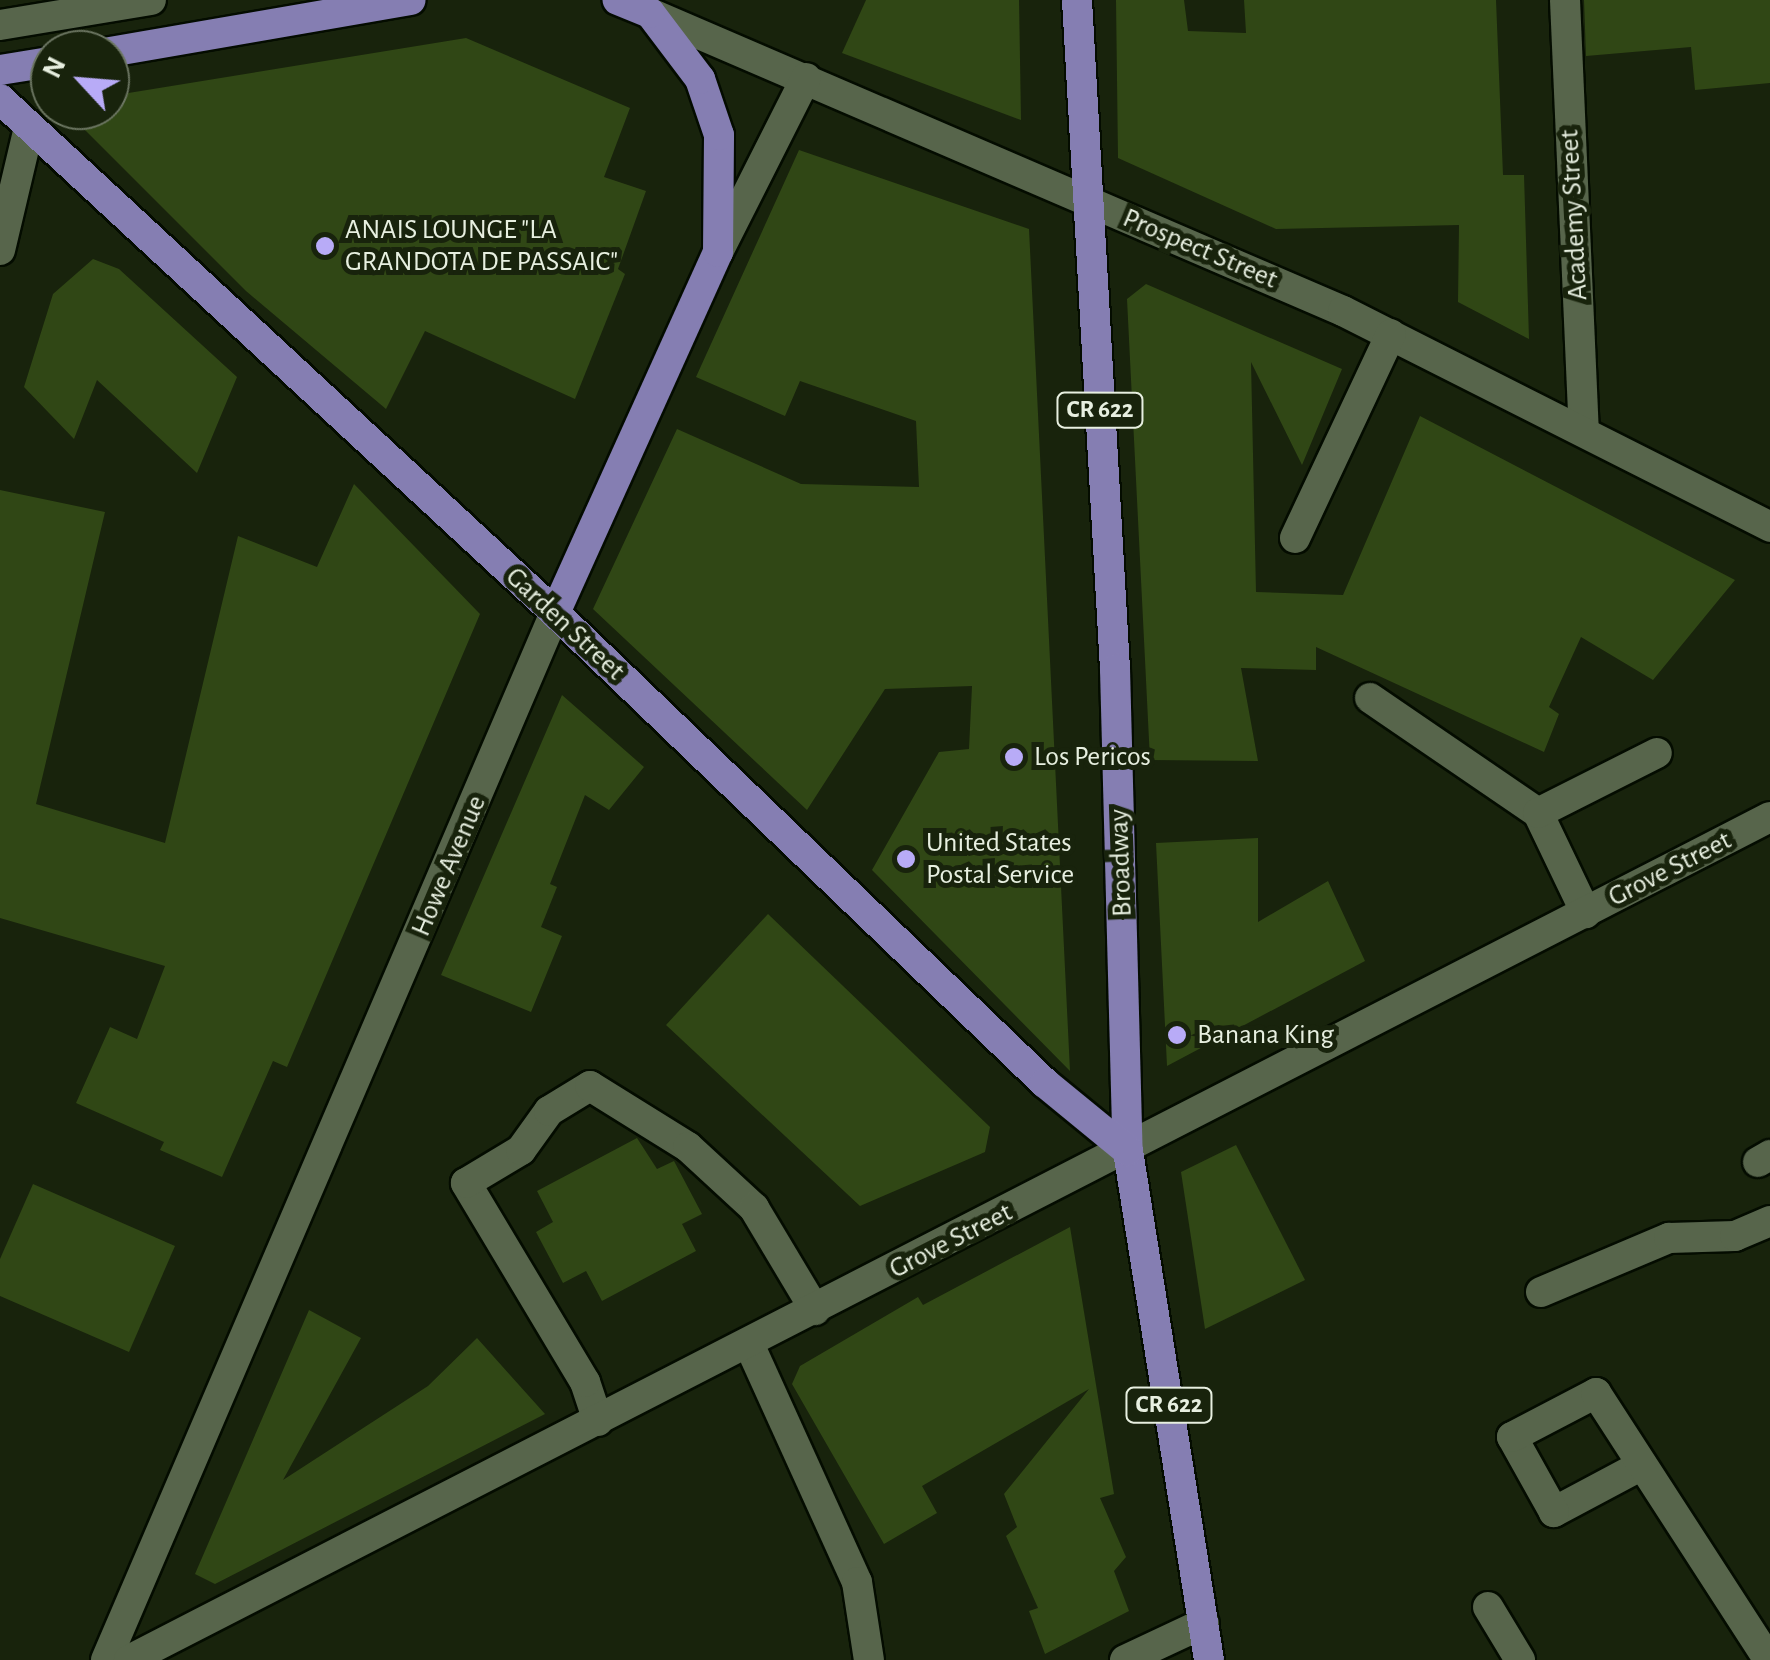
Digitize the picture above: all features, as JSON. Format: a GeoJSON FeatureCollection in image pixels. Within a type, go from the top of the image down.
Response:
{"type":"FeatureCollection","features":[{"type":"Feature","properties":{"kind":"main road","name":"Prospect Street"},"geometry":{"type":"LineString","coordinates":[[617,0],[650,14]]}},
{"type":"Feature","properties":{"kind":"main road","name":"Broadway"},"geometry":{"type":"LineString","coordinates":[[1077,0],[1115,669],[1128,1150],[1209,1660]]}},
{"type":"Feature","properties":{"kind":"main road"},"geometry":{"type":"LineString","coordinates":[[130,49],[402,1]]}},
{"type":"Feature","properties":{"kind":"main road"},"geometry":{"type":"LineString","coordinates":[[650,14],[700,80],[719,136],[718,252]]}},
{"type":"Feature","properties":{"kind":"main road"},"geometry":{"type":"LineString","coordinates":[[0,70],[30,65]]}},
{"type":"Feature","properties":{"kind":"main road","name":"Garden Street"},"geometry":{"type":"LineString","coordinates":[[0,99],[556,613],[1044,1083],[1128,1150]]}},
{"type":"Feature","properties":{"kind":"main road","name":"Howe Avenue"},"geometry":{"type":"LineString","coordinates":[[556,613],[718,252]]}},
{"type":"Feature","properties":{"kind":"street"},"geometry":{"type":"LineString","coordinates":[[0,25],[151,0]]}},
{"type":"Feature","properties":{"kind":"street","name":"Academy Street"},"geometry":{"type":"LineString","coordinates":[[1565,0],[1584,429]]}},
{"type":"Feature","properties":{"kind":"street","name":"Prospect Street"},"geometry":{"type":"LineString","coordinates":[[650,14],[806,78],[1391,334],[1770,527]]}},
{"type":"Feature","properties":{"kind":"street","name":"Howe Avenue"},"geometry":{"type":"LineString","coordinates":[[718,252],[806,78]]}},
{"type":"Feature","properties":{"kind":"street"},"geometry":{"type":"LineString","coordinates":[[0,250],[29,128]]}},
{"type":"Feature","properties":{"kind":"street"},"geometry":{"type":"LineString","coordinates":[[1295,538],[1391,334]]}},
{"type":"Feature","properties":{"kind":"street","name":"Howe Avenue"},"geometry":{"type":"LineString","coordinates":[[106,1660],[556,613]]}},
{"type":"Feature","properties":{"kind":"street"},"geometry":{"type":"LineString","coordinates":[[1370,698],[1538,813],[1586,912]]}},
{"type":"Feature","properties":{"kind":"street"},"geometry":{"type":"LineString","coordinates":[[1538,813],[1657,753]]}},
{"type":"Feature","properties":{"kind":"street","name":"Grove Street"},"geometry":{"type":"LineString","coordinates":[[129,1660],[1770,817]]}},
{"type":"Feature","properties":{"kind":"street"},"geometry":{"type":"LineString","coordinates":[[598,1421],[585,1382],[466,1182],[521,1150],[549,1110],[590,1086],[688,1147],[742,1196],[815,1310]]}},
{"type":"Feature","properties":{"kind":"street"},"geometry":{"type":"LineString","coordinates":[[1540,1292],[1669,1238],[1735,1236],[1770,1221]]}},
{"type":"Feature","properties":{"kind":"street"},"geometry":{"type":"LineString","coordinates":[[749,1344],[857,1582],[868,1660]]}},
{"type":"Feature","properties":{"kind":"street"},"geometry":{"type":"LineString","coordinates":[[1642,1466],[1769,1660]]}},
{"type":"Feature","properties":{"kind":"street"},"geometry":{"type":"LineString","coordinates":[[1488,1608],[1520,1660]]}},
{"type":"Feature","properties":{"kind":"street"},"geometry":{"type":"LineString","coordinates":[[1125,1660],[1204,1622]]}},
{"type":"Feature","properties":{"kind":"building"},"geometry":{"type":"Polygon","coordinates":[[[866,0],[1019,0],[1021,120],[842,53],[866,0]]]}},
{"type":"Feature","properties":{"kind":"building"},"geometry":{"type":"Polygon","coordinates":[[[1116,0],[1184,0],[1188,31],[1246,33],[1244,0],[1496,0],[1503,175],[1524,175],[1529,339],[1458,302],[1459,225],[1276,229],[1118,158],[1116,0]]]}},
{"type":"Feature","properties":{"kind":"building"},"geometry":{"type":"Polygon","coordinates":[[[1584,0],[1770,0],[1770,83],[1695,90],[1691,47],[1586,56],[1584,0]]]}},
{"type":"Feature","properties":{"kind":"building"},"geometry":{"type":"Polygon","coordinates":[[[466,38],[630,108],[604,177],[646,191],[618,269],[625,274],[575,399],[425,331],[386,409],[246,291],[85,130],[130,130],[130,93],[466,38]]]}},
{"type":"Feature","properties":{"kind":"building"},"geometry":{"type":"Polygon","coordinates":[[[799,150],[1029,229],[1070,1071],[872,870],[939,752],[969,749],[972,686],[885,689],[807,810],[593,609],[677,429],[801,484],[919,487],[916,421],[800,381],[785,416],[696,377],[799,150]]]}},
{"type":"Feature","properties":{"kind":"building"},"geometry":{"type":"Polygon","coordinates":[[[93,259],[119,269],[237,377],[197,473],[97,380],[74,439],[24,387],[53,294],[93,259]]]}},
{"type":"Feature","properties":{"kind":"building"},"geometry":{"type":"Polygon","coordinates":[[[1146,284],[1342,369],[1302,465],[1251,362],[1256,592],[1343,595],[1420,416],[1735,580],[1653,680],[1581,637],[1549,707],[1559,714],[1544,752],[1316,647],[1316,670],[1241,668],[1258,761],[1150,760],[1127,299],[1146,284]]]}},
{"type":"Feature","properties":{"kind":"building"},"geometry":{"type":"Polygon","coordinates":[[[354,484],[480,614],[287,1067],[273,1061],[222,1177],[160,1150],[164,1142],[76,1103],[110,1027],[137,1039],[165,966],[0,918],[0,490],[105,512],[36,804],[165,843],[238,536],[317,567],[354,484]]]}},
{"type":"Feature","properties":{"kind":"building"},"geometry":{"type":"Polygon","coordinates":[[[562,695],[644,767],[609,810],[585,795],[550,884],[557,887],[541,927],[562,936],[531,1012],[441,975],[562,695]]]}},
{"type":"Feature","properties":{"kind":"building"},"geometry":{"type":"Polygon","coordinates":[[[1258,838],[1258,922],[1328,881],[1365,961],[1167,1066],[1156,843],[1258,838]]]}},
{"type":"Feature","properties":{"kind":"building"},"geometry":{"type":"Polygon","coordinates":[[[768,914],[990,1127],[985,1152],[860,1206],[666,1025],[768,914]]]}},
{"type":"Feature","properties":{"kind":"building"},"geometry":{"type":"Polygon","coordinates":[[[637,1138],[657,1169],[674,1161],[702,1214],[682,1224],[696,1251],[602,1301],[586,1271],[563,1283],[536,1232],[553,1222],[537,1191],[637,1138]]]}},
{"type":"Feature","properties":{"kind":"building"},"geometry":{"type":"Polygon","coordinates":[[[1236,1145],[1305,1280],[1205,1329],[1181,1172],[1236,1145]]]}},
{"type":"Feature","properties":{"kind":"building"},"geometry":{"type":"Polygon","coordinates":[[[33,1184],[175,1246],[129,1352],[0,1296],[0,1259],[33,1184]]]}},
{"type":"Feature","properties":{"kind":"building"},"geometry":{"type":"Polygon","coordinates":[[[1070,1227],[1114,1494],[1100,1498],[1126,1557],[1114,1571],[1129,1611],[1045,1654],[1029,1611],[1038,1608],[1006,1536],[1017,1527],[1004,1494],[1089,1389],[922,1486],[937,1513],[884,1544],[792,1384],[800,1366],[918,1297],[923,1305],[1070,1227]]]}},
{"type":"Feature","properties":{"kind":"building"},"geometry":{"type":"Polygon","coordinates":[[[309,1310],[361,1338],[283,1480],[428,1386],[477,1338],[545,1414],[215,1584],[195,1574],[309,1310]]]}},
{"type":"Feature","properties":{"kind":"place","name":"ANAIS LOUNGE \"LA GRANDOTA DE PASSAIC\""},"geometry":{"type":"Point","coordinates":[325,246]}},
{"type":"Feature","properties":{"kind":"place","name":"Los Pericos"},"geometry":{"type":"Point","coordinates":[1014,757]}},
{"type":"Feature","properties":{"kind":"place","name":"United States Postal Service"},"geometry":{"type":"Point","coordinates":[906,859]}},
{"type":"Feature","properties":{"kind":"place","name":"Banana King"},"geometry":{"type":"Point","coordinates":[1177,1035]}}]}
